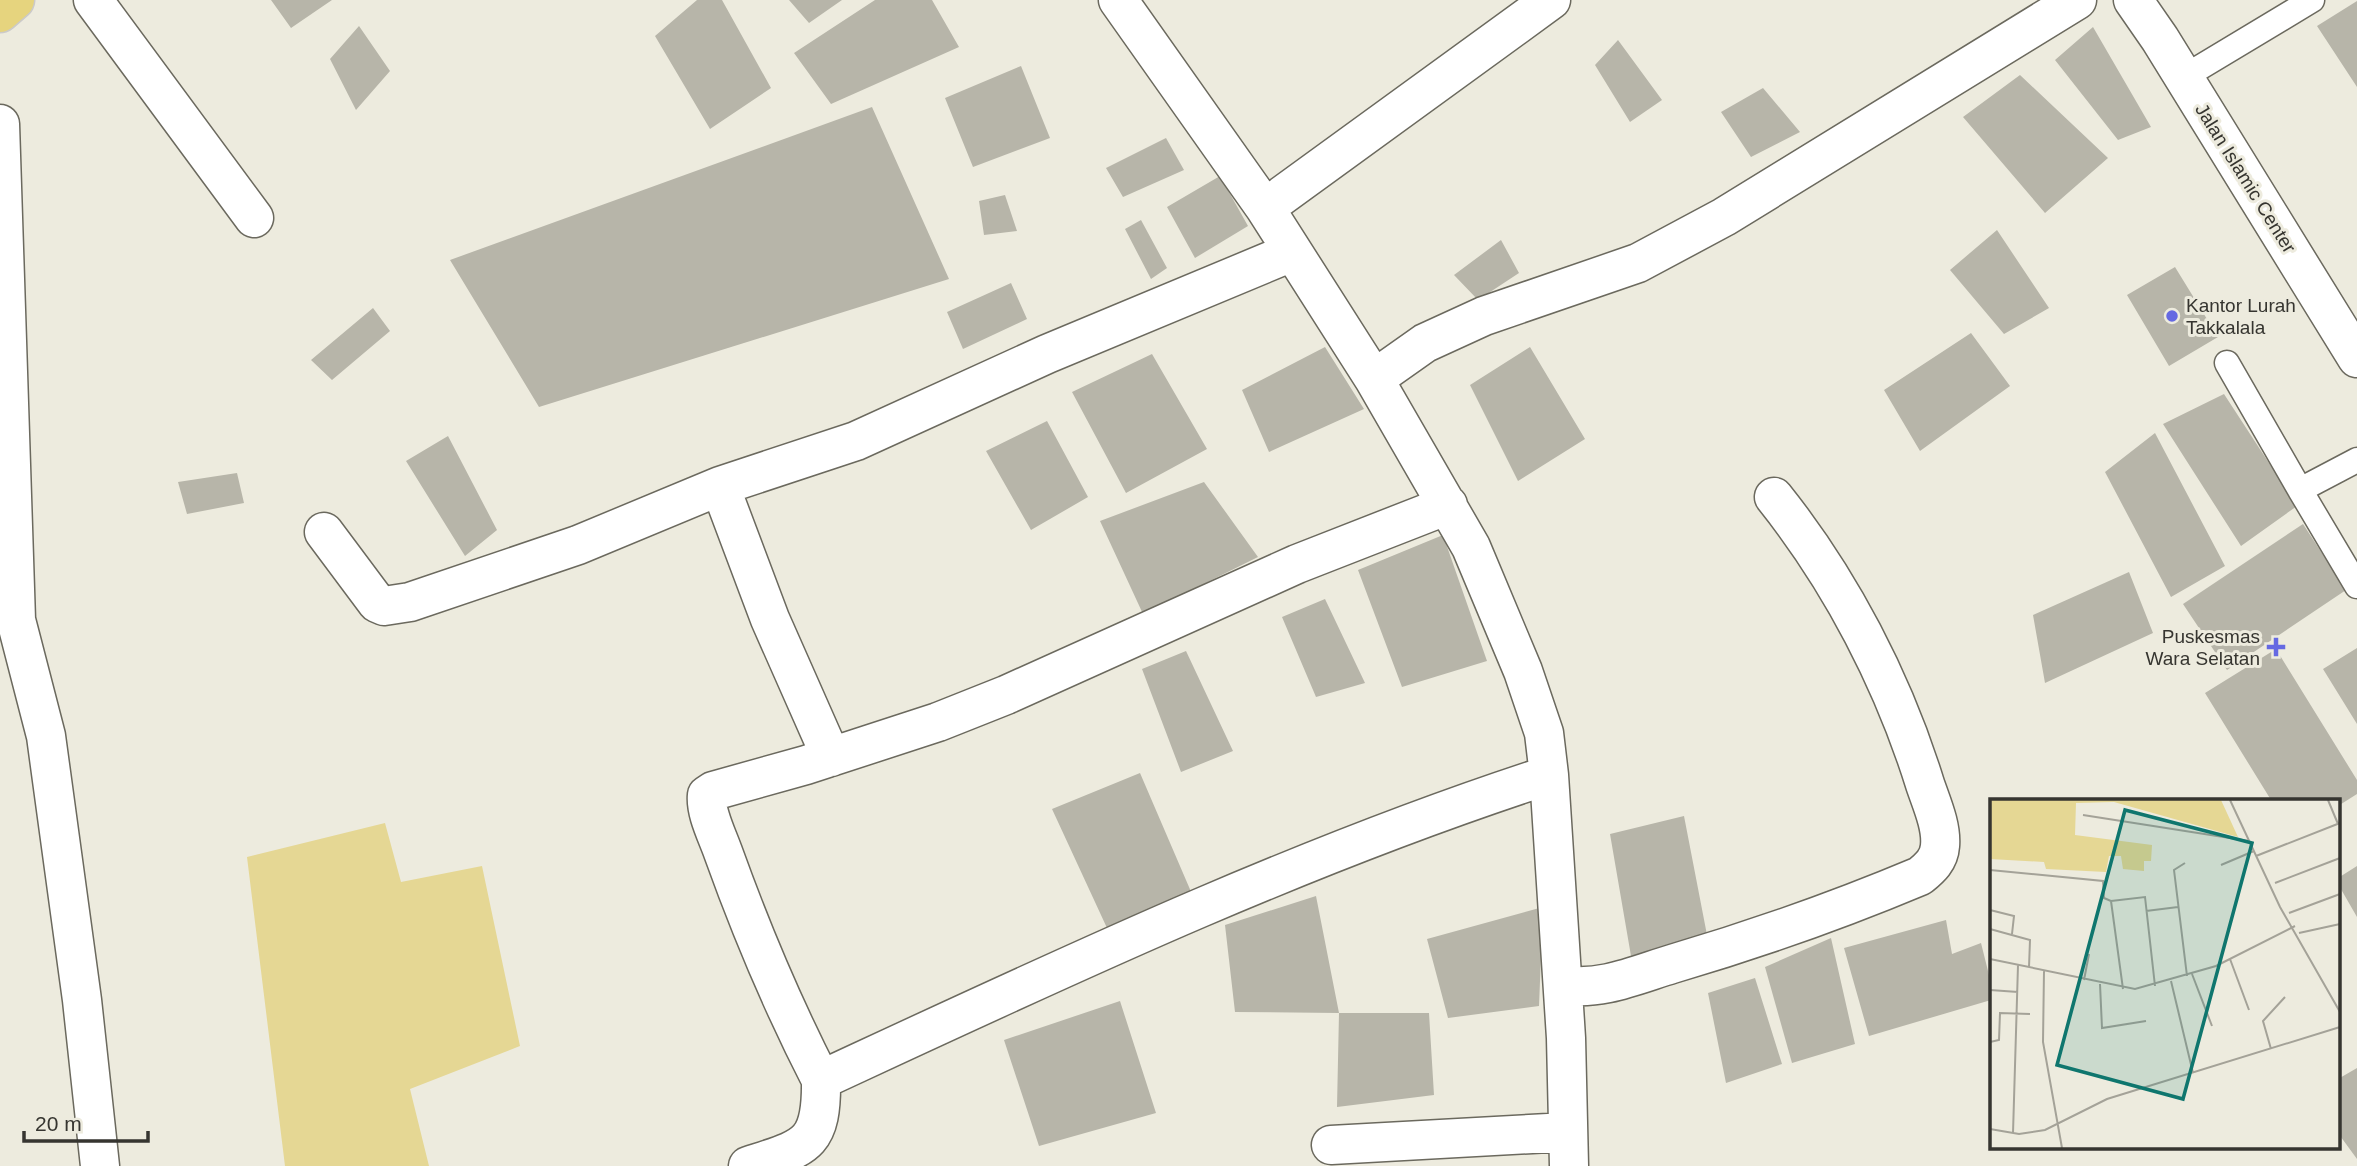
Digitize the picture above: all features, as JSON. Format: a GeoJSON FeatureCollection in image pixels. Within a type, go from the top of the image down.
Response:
{"type":"FeatureCollection","features":[{"type":"Feature","properties":{"kind":"highway"},"geometry":{"type":"LineString","coordinates":[[0,13],[15,0]]}},
{"type":"Feature","properties":{"kind":"street"},"geometry":{"type":"LineString","coordinates":[[93,0],[254,218]]}},
{"type":"Feature","properties":{"kind":"street"},"geometry":{"type":"LineString","coordinates":[[1118,0],[1265,208],[1374,379],[1448,505],[1471,547],[1523,671],[1544,733],[1563,985],[1568,1149],[1331,1145]]}},
{"type":"Feature","properties":{"kind":"street"},"geometry":{"type":"LineString","coordinates":[[1265,208],[1551,0]]}},
{"type":"Feature","properties":{"kind":"street"},"geometry":{"type":"LineString","coordinates":[[1374,379],[1425,343],[1461,327],[1638,263],[1712,224],[2077,0]]}},
{"type":"Feature","properties":{"kind":"street","name":"Jalan Islamic Center"},"geometry":{"type":"LineString","coordinates":[[2133,0],[2184,77],[2357,358]]}},
{"type":"Feature","properties":{"kind":"street"},"geometry":{"type":"LineString","coordinates":[[0,124],[6,241],[16,620],[46,736],[82,1000],[100,1166]]}},
{"type":"Feature","properties":{"kind":"street"},"geometry":{"type":"LineString","coordinates":[[324,532],[377,603],[394,606],[578,545],[720,486],[856,441],[1047,354],[1292,252]]}},
{"type":"Feature","properties":{"kind":"street"},"geometry":{"type":"LineString","coordinates":[[720,486],[770,619],[831,757]]}},
{"type":"Feature","properties":{"kind":"street"},"geometry":{"type":"LineString","coordinates":[[1563,985],[1584,988],[1610,984],[1756,939],[1920,876],[1933,865],[1940,846],[1935,814],[1909,733],[1873,653],[1848,609],[1798,528],[1774,497]]}},
{"type":"Feature","properties":{"kind":"street"},"geometry":{"type":"LineString","coordinates":[[748,1166],[785,1154],[814,1134],[822,1110],[821,1080],[782,1004],[738,895],[706,798],[713,791],[938,722],[1006,695],[1297,564],[1448,505]]}},
{"type":"Feature","properties":{"kind":"street"},"geometry":{"type":"LineString","coordinates":[[821,1080],[1016,989],[1217,901],[1425,816],[1549,775]]}},
{"type":"Feature","properties":{"kind":"lane"},"geometry":{"type":"LineString","coordinates":[[2184,77],[2312,0]]}},
{"type":"Feature","properties":{"kind":"lane"},"geometry":{"type":"LineString","coordinates":[[2227,363],[2357,586]]}},
{"type":"Feature","properties":{"kind":"lane"},"geometry":{"type":"LineString","coordinates":[[2300,491],[2357,460]]}},
{"type":"Feature","properties":{"kind":"shaded area"},"geometry":{"type":"Polygon","coordinates":[[[385,823],[401,882],[482,866],[520,1046],[410,1089],[429,1166],[285,1166],[247,857],[385,823]]]}},
{"type":"Feature","properties":{"kind":"building"},"geometry":{"type":"Polygon","coordinates":[[[271,0],[332,0],[291,28],[271,0]]]}},
{"type":"Feature","properties":{"kind":"building"},"geometry":{"type":"Polygon","coordinates":[[[697,0],[722,0],[771,88],[710,129],[655,36],[697,0]]]}},
{"type":"Feature","properties":{"kind":"building"},"geometry":{"type":"Polygon","coordinates":[[[789,0],[842,0],[809,23],[789,0]]]}},
{"type":"Feature","properties":{"kind":"building"},"geometry":{"type":"Polygon","coordinates":[[[875,0],[932,0],[959,47],[831,104],[794,53],[875,0]]]}},
{"type":"Feature","properties":{"kind":"building"},"geometry":{"type":"Polygon","coordinates":[[[2357,1],[2357,87],[2317,26],[2357,1]]]}},
{"type":"Feature","properties":{"kind":"building"},"geometry":{"type":"Polygon","coordinates":[[[359,26],[390,71],[356,110],[330,59],[359,26]]]}},
{"type":"Feature","properties":{"kind":"building"},"geometry":{"type":"Polygon","coordinates":[[[2093,27],[2151,127],[2118,140],[2055,60],[2093,27]]]}},
{"type":"Feature","properties":{"kind":"building"},"geometry":{"type":"Polygon","coordinates":[[[1618,40],[1662,100],[1630,122],[1595,65],[1618,40]]]}},
{"type":"Feature","properties":{"kind":"building"},"geometry":{"type":"Polygon","coordinates":[[[1021,66],[1050,138],[973,167],[945,98],[1021,66]]]}},
{"type":"Feature","properties":{"kind":"building"},"geometry":{"type":"Polygon","coordinates":[[[2020,75],[2108,158],[2045,213],[1963,117],[2020,75]]]}},
{"type":"Feature","properties":{"kind":"building"},"geometry":{"type":"Polygon","coordinates":[[[1763,88],[1800,132],[1751,157],[1721,112],[1763,88]]]}},
{"type":"Feature","properties":{"kind":"building"},"geometry":{"type":"Polygon","coordinates":[[[872,107],[949,279],[539,407],[450,260],[872,107]]]}},
{"type":"Feature","properties":{"kind":"building"},"geometry":{"type":"Polygon","coordinates":[[[1166,138],[1184,170],[1123,197],[1106,168],[1166,138]]]}},
{"type":"Feature","properties":{"kind":"building"},"geometry":{"type":"Polygon","coordinates":[[[1220,176],[1248,226],[1195,258],[1167,207],[1220,176]]]}},
{"type":"Feature","properties":{"kind":"building"},"geometry":{"type":"Polygon","coordinates":[[[1005,195],[1017,231],[984,235],[979,201],[1005,195]]]}},
{"type":"Feature","properties":{"kind":"building"},"geometry":{"type":"Polygon","coordinates":[[[1141,220],[1167,268],[1151,279],[1125,229],[1141,220]]]}},
{"type":"Feature","properties":{"kind":"building"},"geometry":{"type":"Polygon","coordinates":[[[1997,230],[2049,308],[2004,334],[1950,270],[1997,230]]]}},
{"type":"Feature","properties":{"kind":"building"},"geometry":{"type":"Polygon","coordinates":[[[1501,240],[1519,273],[1478,300],[1454,275],[1501,240]]]}},
{"type":"Feature","properties":{"kind":"building","name":"Kantor Lurah Takkalala"},"geometry":{"type":"Polygon","coordinates":[[[2175,267],[2218,337],[2169,366],[2127,295],[2175,267]]]}},
{"type":"Feature","properties":{"kind":"building"},"geometry":{"type":"Polygon","coordinates":[[[1011,283],[1027,319],[963,349],[947,312],[1011,283]]]}},
{"type":"Feature","properties":{"kind":"building"},"geometry":{"type":"Polygon","coordinates":[[[373,308],[390,331],[332,380],[311,360],[373,308]]]}},
{"type":"Feature","properties":{"kind":"building"},"geometry":{"type":"Polygon","coordinates":[[[1971,333],[2010,386],[1920,451],[1884,390],[1971,333]]]}},
{"type":"Feature","properties":{"kind":"building"},"geometry":{"type":"Polygon","coordinates":[[[1325,347],[1364,409],[1269,452],[1242,390],[1325,347]]]}},
{"type":"Feature","properties":{"kind":"building"},"geometry":{"type":"Polygon","coordinates":[[[1530,347],[1585,439],[1518,481],[1470,385],[1530,347]]]}},
{"type":"Feature","properties":{"kind":"building"},"geometry":{"type":"Polygon","coordinates":[[[1152,354],[1207,449],[1126,493],[1072,392],[1152,354]]]}},
{"type":"Feature","properties":{"kind":"building"},"geometry":{"type":"Polygon","coordinates":[[[2224,394],[2297,506],[2241,546],[2163,424],[2224,394]]]}},
{"type":"Feature","properties":{"kind":"building"},"geometry":{"type":"Polygon","coordinates":[[[1047,421],[1088,497],[1031,530],[986,451],[1047,421]]]}},
{"type":"Feature","properties":{"kind":"building"},"geometry":{"type":"Polygon","coordinates":[[[2155,433],[2225,566],[2171,597],[2105,472],[2155,433]]]}},
{"type":"Feature","properties":{"kind":"building"},"geometry":{"type":"Polygon","coordinates":[[[448,436],[497,530],[465,556],[406,461],[448,436]]]}},
{"type":"Feature","properties":{"kind":"building"},"geometry":{"type":"Polygon","coordinates":[[[237,473],[244,503],[187,514],[178,482],[237,473]]]}},
{"type":"Feature","properties":{"kind":"building"},"geometry":{"type":"Polygon","coordinates":[[[1204,482],[1258,557],[1143,614],[1100,521],[1204,482]]]}},
{"type":"Feature","properties":{"kind":"building"},"geometry":{"type":"Polygon","coordinates":[[[2303,524],[2346,590],[2227,670],[2183,604],[2303,524]]]}},
{"type":"Feature","properties":{"kind":"building"},"geometry":{"type":"Polygon","coordinates":[[[1443,535],[1487,661],[1402,687],[1358,570],[1443,535]]]}},
{"type":"Feature","properties":{"kind":"building"},"geometry":{"type":"Polygon","coordinates":[[[2129,572],[2153,633],[2045,683],[2033,615],[2129,572]]]}},
{"type":"Feature","properties":{"kind":"building"},"geometry":{"type":"Polygon","coordinates":[[[1325,599],[1365,683],[1316,697],[1282,617],[1325,599]]]}},
{"type":"Feature","properties":{"kind":"building"},"geometry":{"type":"Polygon","coordinates":[[[2357,648],[2357,724],[2323,669],[2357,648]]]}},
{"type":"Feature","properties":{"kind":"building"},"geometry":{"type":"Polygon","coordinates":[[[2276,649],[2357,780],[2357,794],[2340,805],[2340,799],[2270,799],[2205,693],[2276,649]]]}},
{"type":"Feature","properties":{"kind":"building"},"geometry":{"type":"Polygon","coordinates":[[[1186,651],[1233,751],[1181,772],[1142,669],[1186,651]]]}},
{"type":"Feature","properties":{"kind":"building"},"geometry":{"type":"Polygon","coordinates":[[[1140,773],[1192,894],[1107,928],[1052,809],[1140,773]]]}},
{"type":"Feature","properties":{"kind":"building"},"geometry":{"type":"Polygon","coordinates":[[[1684,816],[1707,935],[1631,956],[1610,834],[1684,816]]]}},
{"type":"Feature","properties":{"kind":"building"},"geometry":{"type":"Polygon","coordinates":[[[2357,866],[2357,917],[2340,887],[2340,877],[2357,866]]]}},
{"type":"Feature","properties":{"kind":"building"},"geometry":{"type":"Polygon","coordinates":[[[1316,896],[1339,1013],[1235,1012],[1225,925],[1316,896]]]}},
{"type":"Feature","properties":{"kind":"building"},"geometry":{"type":"Polygon","coordinates":[[[1543,907],[1539,1006],[1448,1018],[1427,939],[1543,907]]]}},
{"type":"Feature","properties":{"kind":"building"},"geometry":{"type":"Polygon","coordinates":[[[1946,920],[1952,954],[1981,943],[1990,979],[1990,1000],[1869,1036],[1844,948],[1946,920]]]}},
{"type":"Feature","properties":{"kind":"building"},"geometry":{"type":"Polygon","coordinates":[[[1831,938],[1855,1044],[1792,1063],[1765,967],[1831,938]]]}},
{"type":"Feature","properties":{"kind":"building"},"geometry":{"type":"Polygon","coordinates":[[[1755,978],[1782,1064],[1726,1083],[1708,993],[1755,978]]]}},
{"type":"Feature","properties":{"kind":"building"},"geometry":{"type":"Polygon","coordinates":[[[1120,1001],[1156,1113],[1039,1146],[1004,1040],[1120,1001]]]}},
{"type":"Feature","properties":{"kind":"building"},"geometry":{"type":"Polygon","coordinates":[[[1339,1013],[1429,1013],[1434,1095],[1337,1107],[1339,1013]]]}},
{"type":"Feature","properties":{"kind":"building"},"geometry":{"type":"Polygon","coordinates":[[[2357,1068],[2357,1159],[2340,1136],[2340,1078],[2357,1068]]]}},
{"type":"Feature","properties":{"kind":"place","name":"Kantor Lurah Takkalala"},"geometry":{"type":"Point","coordinates":[2172,316]}},
{"type":"Feature","properties":{"kind":"place","name":"Puskesmas Wara Selatan"},"geometry":{"type":"Point","coordinates":[2276,647]}}]}
